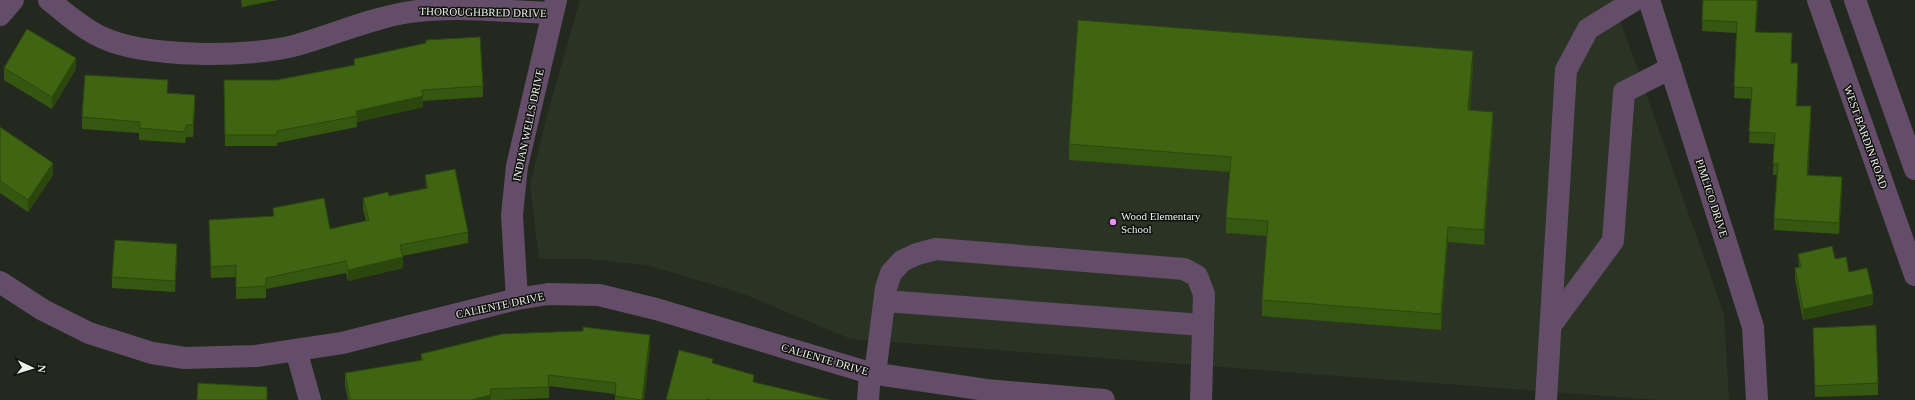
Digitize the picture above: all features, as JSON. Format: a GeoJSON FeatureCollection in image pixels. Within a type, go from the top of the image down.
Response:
{"type":"FeatureCollection","features":[{"type":"Feature","properties":{"kind":"street"},"geometry":{"type":"LineString","coordinates":[[0,15],[13,0]]}},
{"type":"Feature","properties":{"kind":"street","name":"THOROUGHBRED DRIVE"},"geometry":{"type":"LineString","coordinates":[[49,0],[73,20],[100,37],[126,47],[162,53],[243,53],[295,45],[383,18],[411,12],[554,7]]}},
{"type":"Feature","properties":{"kind":"street"},"geometry":{"type":"LineString","coordinates":[[1546,400],[1566,70],[1588,29],[1636,0]]}},
{"type":"Feature","properties":{"kind":"street","name":"PIMLICO DRIVE"},"geometry":{"type":"LineString","coordinates":[[1649,0],[1753,327],[1757,400]]}},
{"type":"Feature","properties":{"kind":"street","name":"WEST BARDIN ROAD"},"geometry":{"type":"LineString","coordinates":[[1818,0],[1915,275]]}},
{"type":"Feature","properties":{"kind":"street"},"geometry":{"type":"LineString","coordinates":[[1855,0],[1915,169]]}},
{"type":"Feature","properties":{"kind":"street","name":"INDIAN WELLS DRIVE"},"geometry":{"type":"LineString","coordinates":[[516,299],[512,215],[517,166],[554,7]]}},
{"type":"Feature","properties":{"kind":"street"},"geometry":{"type":"LineString","coordinates":[[1551,325],[1613,241],[1624,92],[1671,68]]}},
{"type":"Feature","properties":{"kind":"street"},"geometry":{"type":"LineString","coordinates":[[868,400],[891,273],[902,261],[917,254],[936,249],[1184,269],[1197,276],[1204,294],[1201,400]]}},
{"type":"Feature","properties":{"kind":"street","name":"CALIENTE DRIVE"},"geometry":{"type":"LineString","coordinates":[[0,282],[43,310],[89,333],[152,352],[185,358],[256,356],[296,350],[342,343],[516,299],[548,294],[599,295],[656,309],[872,373],[986,390],[1104,400]]}},
{"type":"Feature","properties":{"kind":"street"},"geometry":{"type":"LineString","coordinates":[[885,301],[1202,325]]}},
{"type":"Feature","properties":{"kind":"street"},"geometry":{"type":"LineString","coordinates":[[296,350],[309,391],[310,400]]}},
{"type":"Feature","properties":{"kind":"shaded area","name":"Wood Elementary School"},"geometry":{"type":"Polygon","coordinates":[[[580,0],[1613,0],[1724,314],[1729,400],[1658,400],[851,339],[741,293],[647,265],[590,259],[539,259],[530,185],[546,119],[580,0]]]}},
{"type":"Feature","properties":{"kind":"building"},"geometry":{"type":"Polygon","coordinates":[[[1703,0],[1757,0],[1755,32],[1792,33],[1791,63],[1798,63],[1796,106],[1811,106],[1807,175],[1842,177],[1839,223],[1774,219],[1778,164],[1773,164],[1775,133],[1749,132],[1752,88],[1734,87],[1737,22],[1702,20],[1703,0]]]}},
{"type":"Feature","properties":{"kind":"building"},"geometry":{"type":"Polygon","coordinates":[[[1078,20],[1473,51],[1468,110],[1493,112],[1484,230],[1448,227],[1441,314],[1262,300],[1268,221],[1226,218],[1231,157],[1069,144],[1078,20]]]}},
{"type":"Feature","properties":{"kind":"building"},"geometry":{"type":"Polygon","coordinates":[[[27,29],[76,58],[52,97],[4,68],[27,29]]]}},
{"type":"Feature","properties":{"kind":"building"},"geometry":{"type":"Polygon","coordinates":[[[480,37],[483,86],[422,90],[423,96],[356,111],[357,116],[277,131],[277,135],[225,135],[224,80],[277,80],[355,65],[354,59],[426,43],[426,40],[480,37]]]}},
{"type":"Feature","properties":{"kind":"building"},"geometry":{"type":"Polygon","coordinates":[[[85,75],[168,80],[167,93],[195,95],[193,125],[186,125],[185,132],[139,128],[140,122],[82,117],[85,75]]]}},
{"type":"Feature","properties":{"kind":"building"},"geometry":{"type":"Polygon","coordinates":[[[0,127],[53,163],[28,200],[0,181],[0,127]]]}},
{"type":"Feature","properties":{"kind":"building"},"geometry":{"type":"Polygon","coordinates":[[[455,169],[468,232],[400,245],[403,257],[348,270],[346,261],[266,278],[266,286],[236,288],[236,265],[211,267],[209,220],[274,216],[273,208],[324,198],[330,229],[369,220],[363,198],[388,192],[389,196],[428,188],[425,175],[455,169]]]}},
{"type":"Feature","properties":{"kind":"building"},"geometry":{"type":"Polygon","coordinates":[[[115,240],[177,244],[175,281],[112,277],[115,240]]]}},
{"type":"Feature","properties":{"kind":"building"},"geometry":{"type":"Polygon","coordinates":[[[1832,246],[1835,259],[1846,257],[1849,272],[1867,268],[1873,294],[1803,309],[1795,268],[1801,267],[1798,254],[1832,246]]]}},
{"type":"Feature","properties":{"kind":"building"},"geometry":{"type":"Polygon","coordinates":[[[1876,325],[1878,383],[1815,386],[1813,328],[1876,325]]]}},
{"type":"Feature","properties":{"kind":"building"},"geometry":{"type":"Polygon","coordinates":[[[583,327],[650,335],[642,400],[615,396],[616,383],[548,375],[549,387],[490,389],[491,395],[471,400],[350,400],[345,373],[423,360],[421,354],[502,334],[583,331],[583,327]]]}},
{"type":"Feature","properties":{"kind":"building"},"geometry":{"type":"Polygon","coordinates":[[[679,350],[713,359],[712,363],[754,375],[753,382],[830,400],[666,400],[679,350]]]}},
{"type":"Feature","properties":{"kind":"building"},"geometry":{"type":"Polygon","coordinates":[[[198,383],[267,387],[267,400],[197,400],[198,383]]]}},
{"type":"Feature","properties":{"kind":"place","name":"Wood Elementary School"},"geometry":{"type":"Point","coordinates":[1113,222]}}]}
